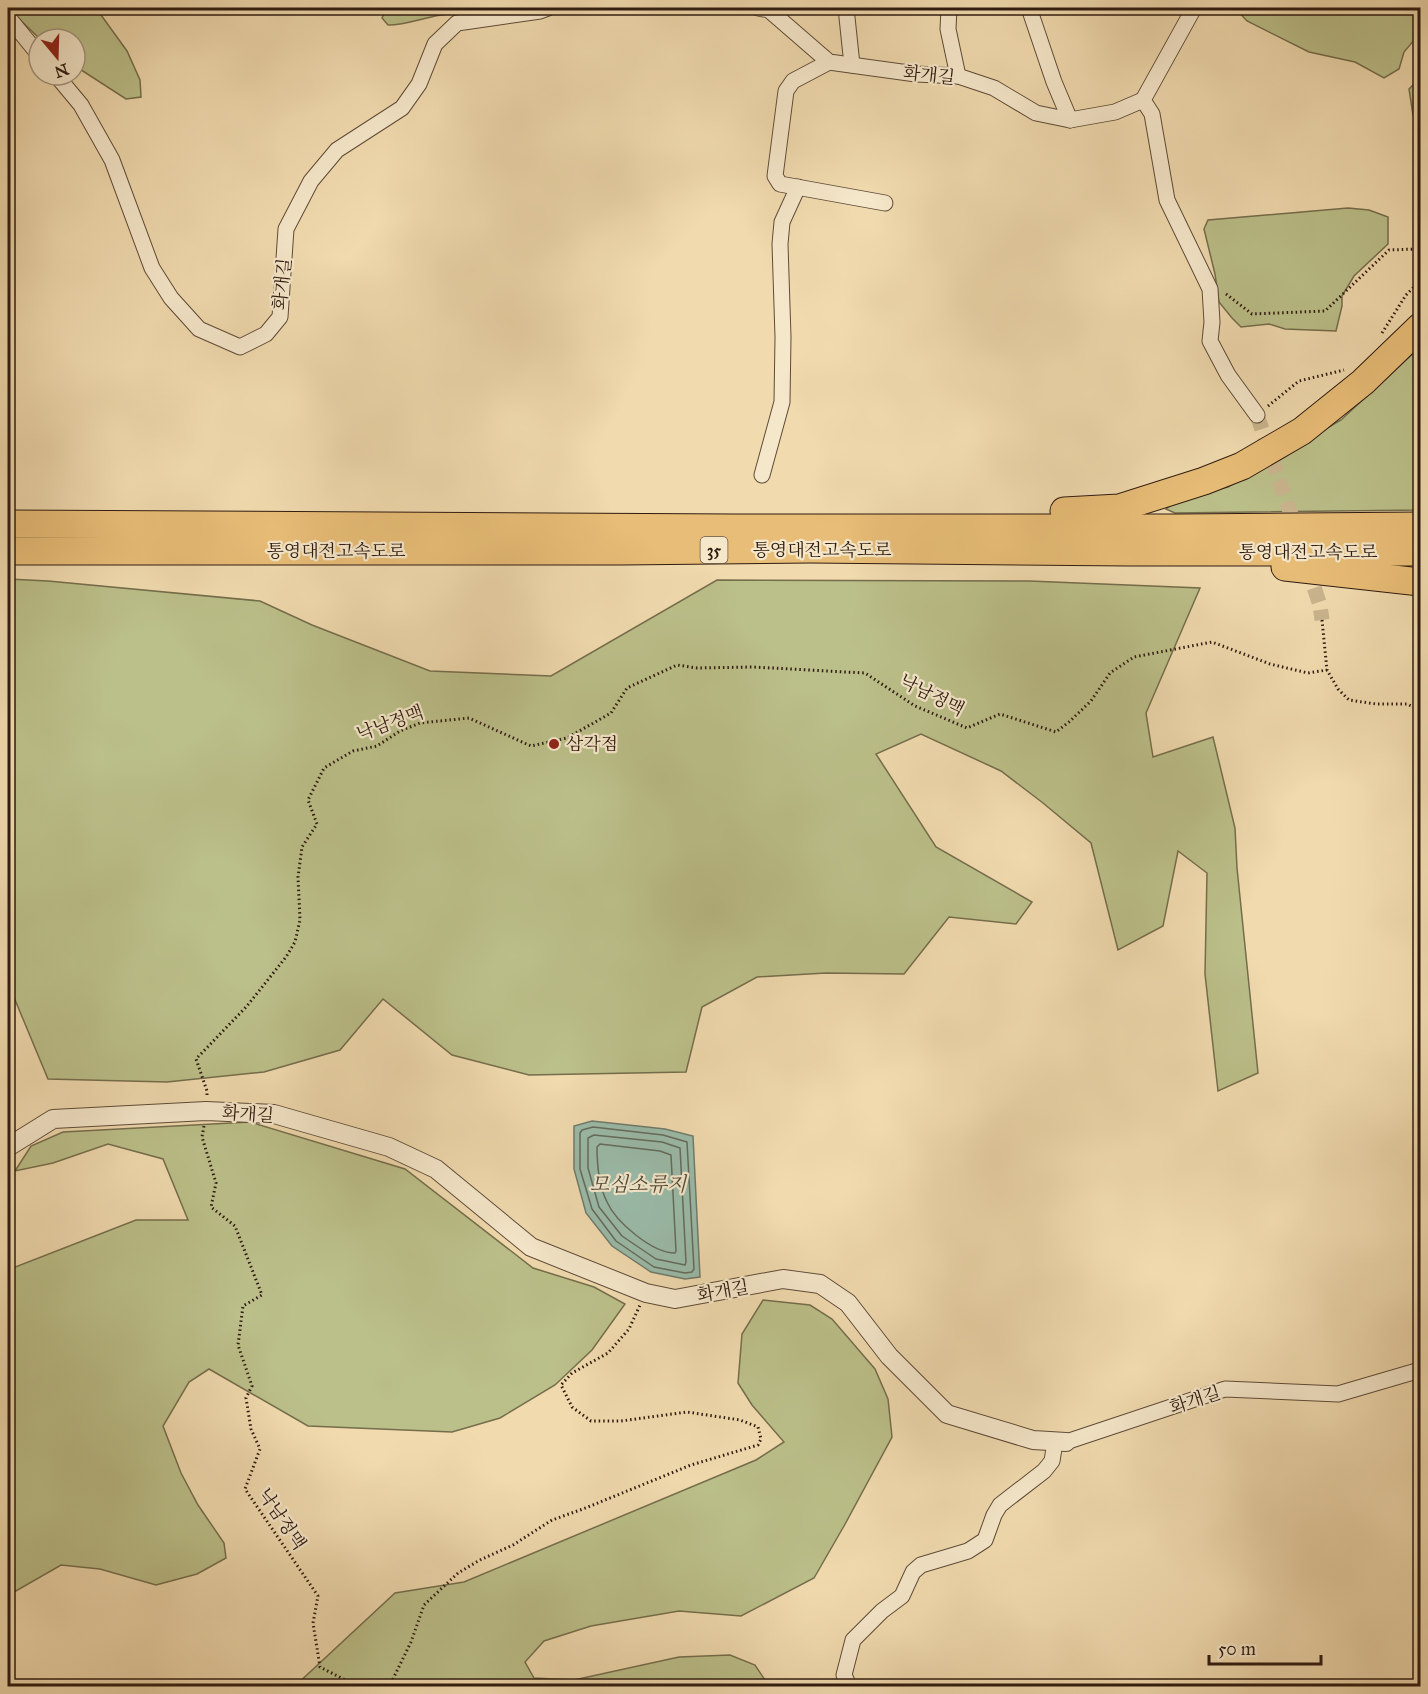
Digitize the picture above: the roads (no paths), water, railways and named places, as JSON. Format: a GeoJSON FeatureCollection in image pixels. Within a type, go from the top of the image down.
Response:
{"type":"FeatureCollection","features":[{"type":"Feature","properties":{"kind":"highway"},"geometry":{"type":"LineString","coordinates":[[734,528],[1119,508],[1204,481],[1242,466],[1302,431],[1363,382],[1420,327]]}},
{"type":"Feature","properties":{"kind":"highway","name":"통영대전고속도로"},"geometry":{"type":"LineString","coordinates":[[8,524],[734,528],[1420,526]]}},
{"type":"Feature","properties":{"kind":"highway","name":"통영대전고속도로"},"geometry":{"type":"LineString","coordinates":[[8,551],[810,549],[1420,552]]}},
{"type":"Feature","properties":{"kind":"highway"},"geometry":{"type":"LineString","coordinates":[[1129,552],[1420,582]]}},
{"type":"Feature","properties":{"kind":"street","name":"화개길"},"geometry":{"type":"LineString","coordinates":[[66,87],[81,105],[112,160],[152,268],[171,298],[199,329],[240,347],[266,334],[280,317],[286,229],[311,181],[337,150],[402,108],[419,84],[435,44],[457,23],[548,8]]}},
{"type":"Feature","properties":{"kind":"street"},"geometry":{"type":"LineString","coordinates":[[758,8],[769,10],[829,62],[793,81],[786,91],[775,176],[780,184],[885,203]]}},
{"type":"Feature","properties":{"kind":"street"},"geometry":{"type":"LineString","coordinates":[[846,8],[852,65]]}},
{"type":"Feature","properties":{"kind":"street"},"geometry":{"type":"LineString","coordinates":[[949,8],[948,29],[958,76]]}},
{"type":"Feature","properties":{"kind":"street"},"geometry":{"type":"LineString","coordinates":[[1029,8],[1053,82],[1070,120]]}},
{"type":"Feature","properties":{"kind":"street"},"geometry":{"type":"LineString","coordinates":[[1194,8],[1143,100],[1152,114],[1167,200],[1210,289],[1212,322],[1210,341],[1228,375],[1257,415]]}},
{"type":"Feature","properties":{"kind":"street"},"geometry":{"type":"LineString","coordinates":[[8,17],[27,40]]}},
{"type":"Feature","properties":{"kind":"street","name":"화개길"},"geometry":{"type":"LineString","coordinates":[[829,62],[916,74],[958,76],[994,88],[1036,113],[1070,120],[1115,112],[1143,100]]}},
{"type":"Feature","properties":{"kind":"street"},"geometry":{"type":"LineString","coordinates":[[762,475],[782,402],[783,337],[780,244],[782,222],[798,187]]}},
{"type":"Feature","properties":{"kind":"street","name":"화개길"},"geometry":{"type":"LineString","coordinates":[[8,1147],[53,1119],[206,1111],[274,1114],[389,1147],[436,1169],[531,1247],[646,1293],[675,1299],[783,1280],[820,1284],[848,1303],[889,1356],[947,1414],[1033,1440],[1061,1442],[1225,1389],[1338,1394],[1420,1370]]}},
{"type":"Feature","properties":{"kind":"street"},"geometry":{"type":"LineString","coordinates":[[849,1686],[844,1675],[854,1640],[882,1611],[902,1596],[913,1572],[921,1565],[968,1551],[985,1540],[1000,1505],[1044,1471],[1052,1461],[1061,1442]]}},
{"type":"Feature","properties":{"kind":"water","name":"모심소류지"},"geometry":{"type":"Polygon","coordinates":[[[592,1121],[665,1129],[693,1136],[700,1277],[685,1279],[651,1272],[612,1246],[586,1213],[574,1169],[574,1126],[592,1121]]]}},
{"type":"Feature","properties":{"kind":"tunnel"},"geometry":{"type":"LineString","coordinates":[[1257,415],[1297,532]]}},
{"type":"Feature","properties":{"kind":"tunnel"},"geometry":{"type":"LineString","coordinates":[[1307,566],[1320,605],[1322,620]]}},
{"type":"Feature","properties":{"kind":"place","name":"삼각점"},"geometry":{"type":"Point","coordinates":[554,744]}}]}
